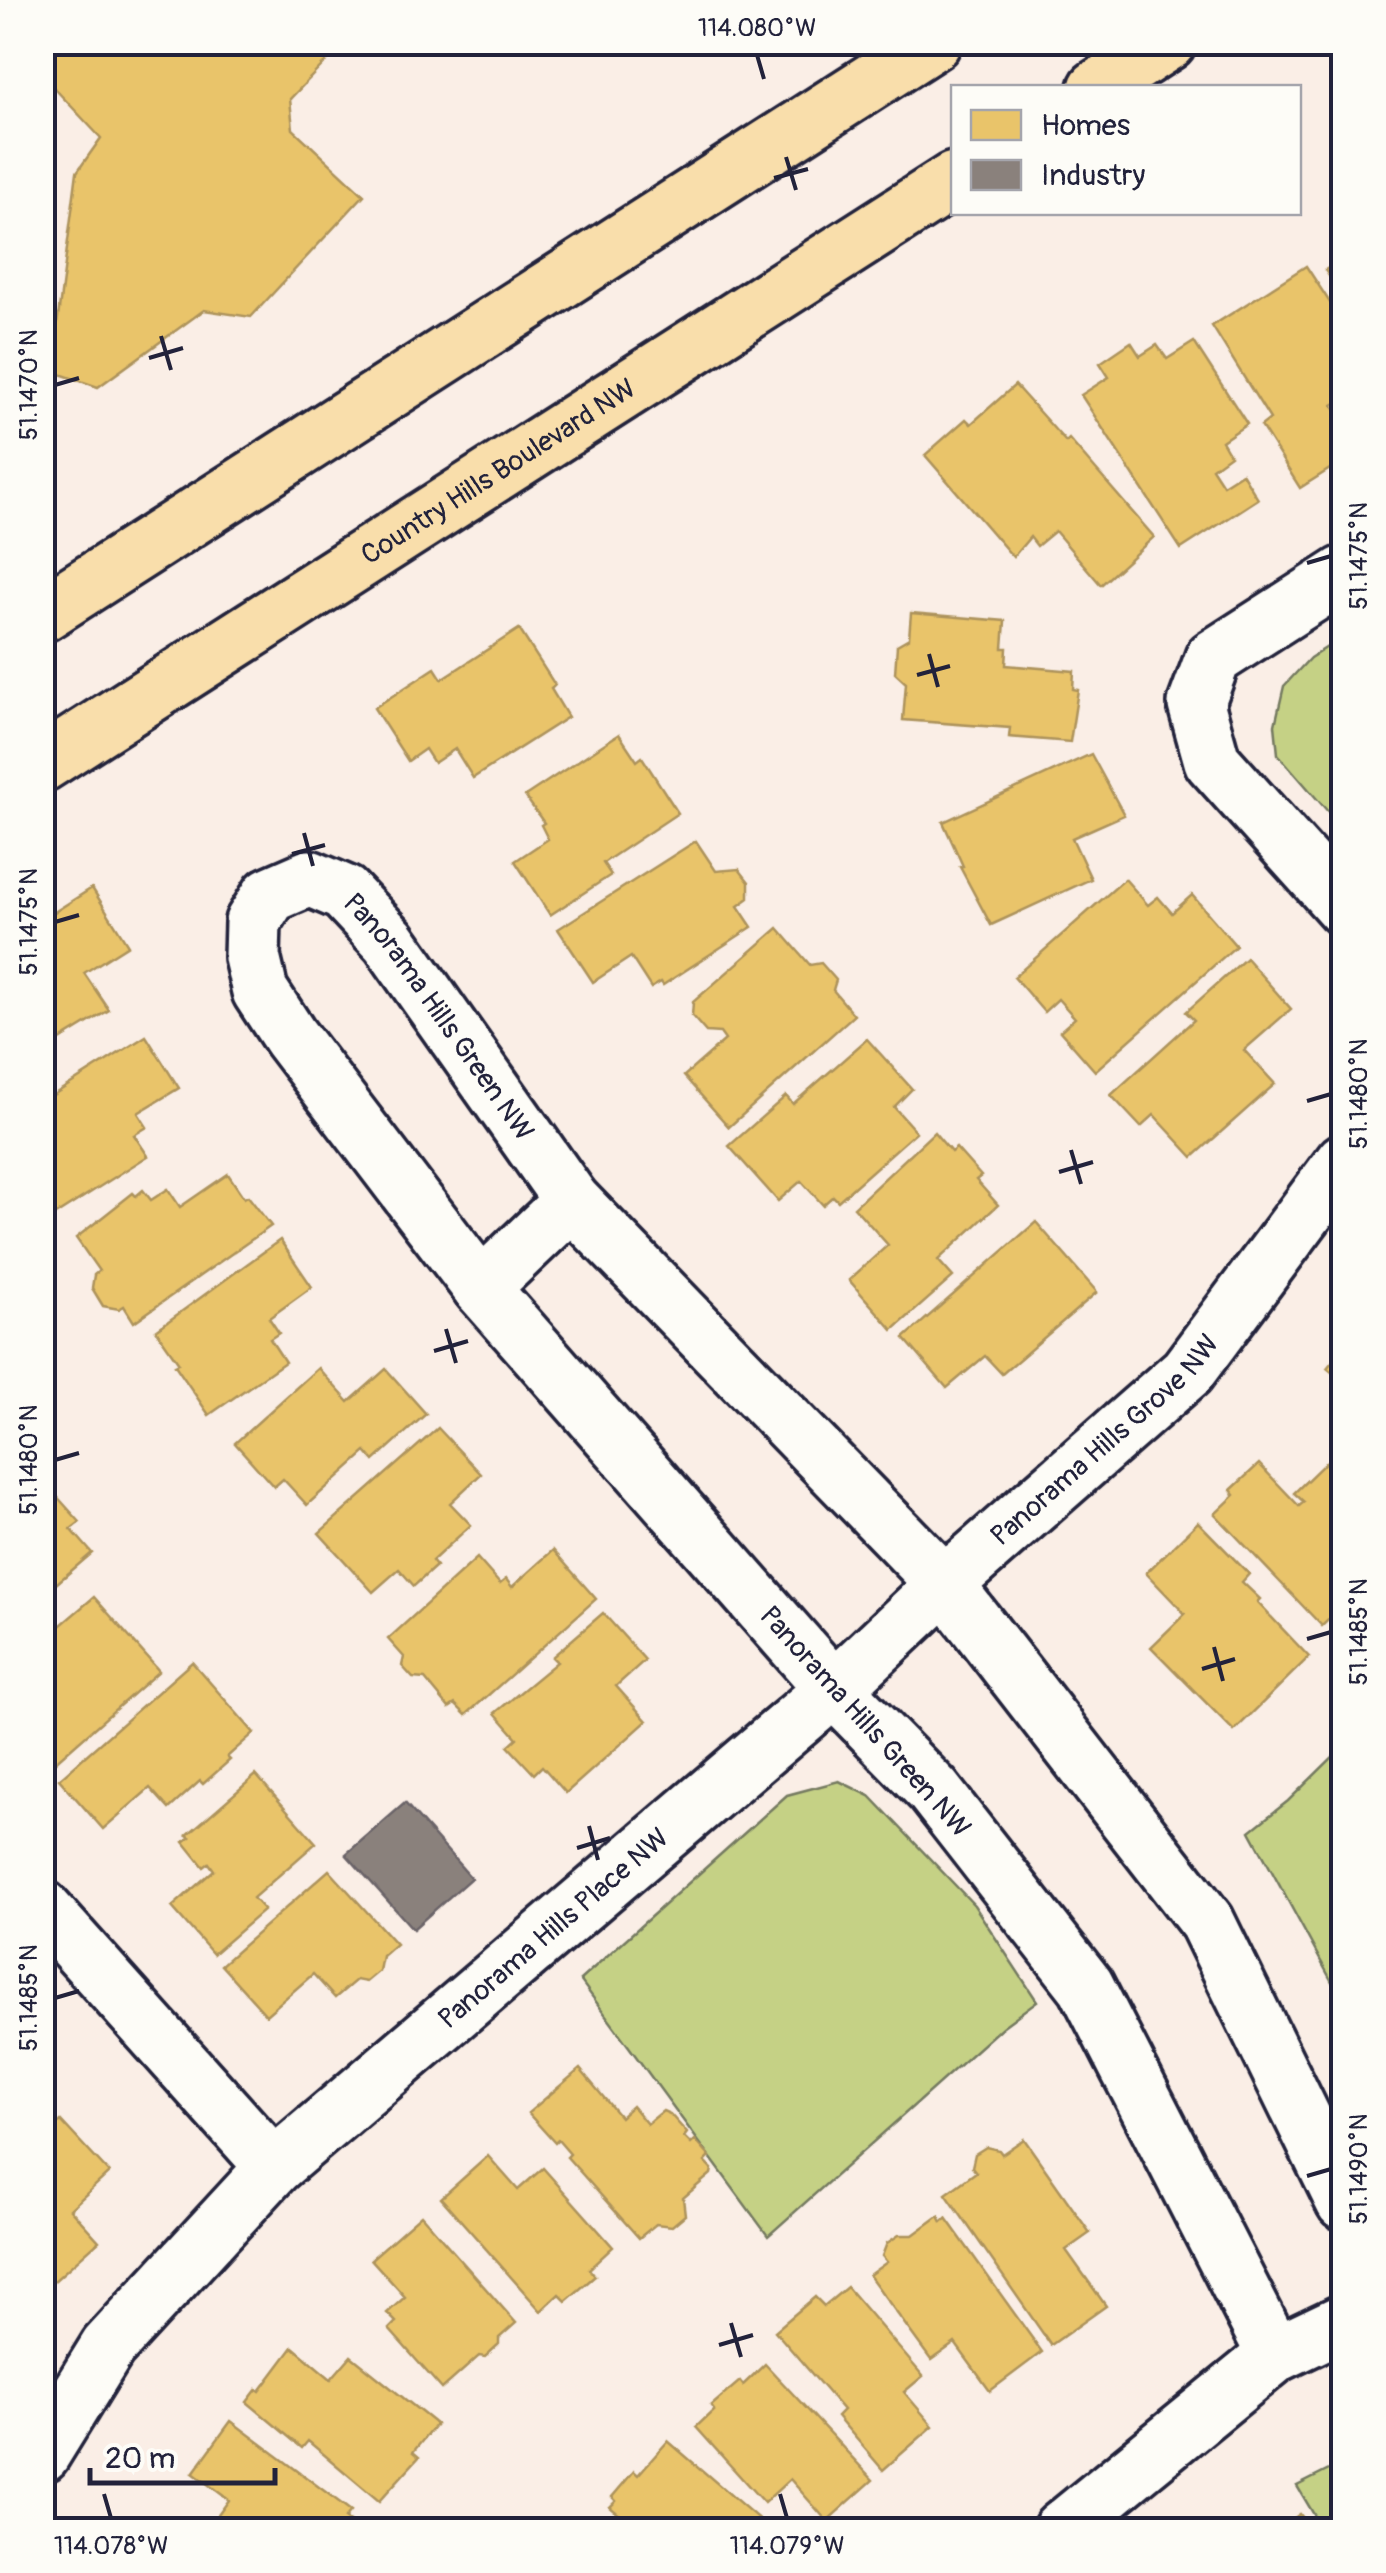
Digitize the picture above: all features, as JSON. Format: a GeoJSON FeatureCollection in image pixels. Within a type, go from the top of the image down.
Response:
{"type":"FeatureCollection","features":[{"type":"Feature","properties":{"kind":"main road"},"geometry":{"type":"LineString","coordinates":[[42,614],[933,42]]}},
{"type":"Feature","properties":{"kind":"main road"},"geometry":{"type":"LineString","coordinates":[[1102,85],[1168,42]]}},
{"type":"Feature","properties":{"kind":"main road","name":"Country Hills Boulevard NW"},"geometry":{"type":"LineString","coordinates":[[42,764],[951,182]]}},
{"type":"Feature","properties":{"kind":"street"},"geometry":{"type":"LineString","coordinates":[[1344,574],[1214,658],[1196,704],[1212,762],[1344,908]]}},
{"type":"Feature","properties":{"kind":"street","name":"Panorama Hills Green NW"},"geometry":{"type":"LineString","coordinates":[[1275,2355],[1086,1986],[933,1790],[834,1689],[481,1288],[290,1036],[260,992],[252,957],[253,922],[270,895],[309,878],[344,893],[389,940],[572,1201],[946,1584],[1207,1922],[1344,2202]]}},
{"type":"Feature","properties":{"kind":"street","name":"Panorama Hills Grove NW"},"geometry":{"type":"LineString","coordinates":[[834,1689],[946,1584],[1187,1372],[1344,1161]]}},
{"type":"Feature","properties":{"kind":"street"},"geometry":{"type":"LineString","coordinates":[[481,1288],[572,1201]]}},
{"type":"Feature","properties":{"kind":"street","name":"Panorama Hills Place NW"},"geometry":{"type":"LineString","coordinates":[[42,2454],[108,2347],[274,2167],[834,1689]]}},
{"type":"Feature","properties":{"kind":"street"},"geometry":{"type":"LineString","coordinates":[[42,1908],[274,2167]]}},
{"type":"Feature","properties":{"kind":"street"},"geometry":{"type":"LineString","coordinates":[[1061,2530],[1275,2355],[1344,2322]]}},
{"type":"Feature","properties":{"kind":"green space"},"geometry":{"type":"Polygon","coordinates":[[[1343,637],[1343,829],[1278,754],[1275,725],[1284,686],[1310,658],[1343,637]]]}},
{"type":"Feature","properties":{"kind":"green space"},"geometry":{"type":"Polygon","coordinates":[[[1343,1747],[1343,2002],[1250,1831],[1288,1801],[1343,1747]]]}},
{"type":"Feature","properties":{"kind":"green space"},"geometry":{"type":"Polygon","coordinates":[[[839,1781],[870,1796],[974,1905],[1037,2001],[1002,2027],[768,2236],[580,1980],[787,1795],[839,1781]]]}},
{"type":"Feature","properties":{"kind":"green space"},"geometry":{"type":"Polygon","coordinates":[[[1343,2463],[1343,2530],[1323,2530],[1297,2486],[1343,2463]]]}},
{"type":"Feature","properties":{"kind":"building: Homes"},"geometry":{"type":"Polygon","coordinates":[[[42,42],[333,42],[339,48],[290,99],[293,129],[364,195],[251,317],[204,310],[98,387],[51,371],[77,172],[101,138],[42,75],[42,42]]]}},
{"type":"Feature","properties":{"kind":"building: Homes"},"geometry":{"type":"Polygon","coordinates":[[[1344,258],[1344,298],[1325,270],[1344,258]]]}},
{"type":"Feature","properties":{"kind":"building: Homes"},"geometry":{"type":"Polygon","coordinates":[[[1306,266],[1344,324],[1344,376],[1338,379],[1344,387],[1344,399],[1333,405],[1344,422],[1344,460],[1300,488],[1261,426],[1270,419],[1212,326],[1306,266]]]}},
{"type":"Feature","properties":{"kind":"building: Homes"},"geometry":{"type":"Polygon","coordinates":[[[1131,342],[1140,356],[1157,345],[1167,359],[1194,342],[1247,424],[1222,441],[1230,455],[1212,468],[1223,485],[1242,473],[1258,499],[1181,549],[1081,395],[1109,377],[1100,363],[1131,342]]]}},
{"type":"Feature","properties":{"kind":"building: Homes"},"geometry":{"type":"Polygon","coordinates":[[[1015,385],[1066,442],[1069,439],[1154,537],[1101,585],[1055,531],[1037,546],[1030,537],[1013,557],[925,455],[966,419],[971,424],[1015,385]]]}},
{"type":"Feature","properties":{"kind":"building: Homes"},"geometry":{"type":"Polygon","coordinates":[[[911,613],[1005,621],[1006,665],[1074,671],[1073,689],[1078,690],[1070,742],[1009,737],[1010,728],[903,720],[906,683],[895,673],[897,645],[909,638],[911,613]]]}},
{"type":"Feature","properties":{"kind":"building: Homes"},"geometry":{"type":"Polygon","coordinates":[[[519,629],[555,685],[551,689],[568,717],[473,778],[455,749],[434,763],[425,749],[408,761],[374,708],[435,668],[442,679],[519,629]]]}},
{"type":"Feature","properties":{"kind":"building: Homes"},"geometry":{"type":"Polygon","coordinates":[[[619,734],[637,761],[642,757],[678,813],[603,863],[611,875],[550,915],[515,861],[548,839],[541,825],[544,823],[525,796],[619,734]]]}},
{"type":"Feature","properties":{"kind":"building: Homes"},"geometry":{"type":"Polygon","coordinates":[[[1091,754],[1124,815],[1072,838],[1091,879],[991,925],[960,867],[963,866],[943,822],[1091,754]]]}},
{"type":"Feature","properties":{"kind":"building: Homes"},"geometry":{"type":"Polygon","coordinates":[[[696,841],[716,871],[739,869],[749,882],[749,898],[738,906],[752,927],[663,985],[661,982],[651,988],[631,957],[593,982],[558,929],[696,841]]]}},
{"type":"Feature","properties":{"kind":"building: Homes"},"geometry":{"type":"Polygon","coordinates":[[[1125,879],[1148,905],[1158,897],[1172,913],[1192,895],[1236,946],[1095,1071],[1060,1031],[1075,1018],[1058,999],[1044,1012],[1014,977],[1125,879]]]}},
{"type":"Feature","properties":{"kind":"building: Homes"},"geometry":{"type":"Polygon","coordinates":[[[92,888],[128,945],[84,973],[109,1010],[42,1051],[42,920],[92,888]]]}},
{"type":"Feature","properties":{"kind":"building: Homes"},"geometry":{"type":"Polygon","coordinates":[[[778,928],[810,965],[821,963],[836,980],[833,990],[854,1015],[729,1127],[684,1076],[725,1040],[720,1033],[706,1032],[692,1016],[693,1002],[778,928]]]}},
{"type":"Feature","properties":{"kind":"building: Homes"},"geometry":{"type":"Polygon","coordinates":[[[1246,958],[1291,1009],[1244,1050],[1275,1084],[1193,1157],[1154,1115],[1141,1127],[1111,1095],[1194,1020],[1186,1012],[1246,958]]]}},
{"type":"Feature","properties":{"kind":"building: Homes"},"geometry":{"type":"Polygon","coordinates":[[[146,1036],[179,1088],[138,1113],[147,1127],[134,1135],[148,1156],[52,1217],[42,1202],[42,1102],[146,1036]]]}},
{"type":"Feature","properties":{"kind":"building: Homes"},"geometry":{"type":"Polygon","coordinates":[[[867,1039],[912,1089],[894,1107],[916,1132],[838,1201],[833,1196],[823,1205],[801,1181],[778,1201],[729,1146],[786,1096],[793,1104],[867,1039]]]}},
{"type":"Feature","properties":{"kind":"building: Homes"},"geometry":{"type":"Polygon","coordinates":[[[934,1132],[951,1152],[956,1148],[981,1176],[976,1180],[998,1205],[938,1260],[953,1277],[893,1330],[849,1280],[888,1245],[854,1207],[934,1132]]]}},
{"type":"Feature","properties":{"kind":"building: Homes"},"geometry":{"type":"Polygon","coordinates":[[[228,1174],[271,1226],[134,1322],[124,1306],[103,1306],[92,1288],[94,1275],[99,1271],[76,1238],[133,1193],[136,1196],[143,1190],[151,1200],[168,1189],[180,1207],[228,1174]]]}},
{"type":"Feature","properties":{"kind":"building: Homes"},"geometry":{"type":"Polygon","coordinates":[[[1036,1222],[1097,1292],[1002,1374],[985,1356],[947,1388],[904,1338],[1036,1222]]]}},
{"type":"Feature","properties":{"kind":"building: Homes"},"geometry":{"type":"Polygon","coordinates":[[[280,1240],[312,1287],[269,1318],[279,1333],[270,1339],[285,1362],[209,1415],[156,1330],[280,1240]]]}},
{"type":"Feature","properties":{"kind":"building: Homes"},"geometry":{"type":"Polygon","coordinates":[[[1344,1347],[1344,1382],[1327,1368],[1344,1347]]]}},
{"type":"Feature","properties":{"kind":"building: Homes"},"geometry":{"type":"Polygon","coordinates":[[[318,1368],[349,1402],[386,1369],[426,1414],[374,1461],[366,1452],[307,1505],[283,1479],[274,1487],[235,1443],[318,1368]]]}},
{"type":"Feature","properties":{"kind":"building: Homes"},"geometry":{"type":"Polygon","coordinates":[[[438,1428],[481,1474],[450,1503],[471,1525],[432,1561],[436,1566],[414,1586],[399,1569],[373,1592],[319,1533],[438,1428]]]}},
{"type":"Feature","properties":{"kind":"building: Homes"},"geometry":{"type":"Polygon","coordinates":[[[1327,1461],[1344,1478],[1344,1605],[1322,1626],[1215,1514],[1235,1495],[1231,1490],[1259,1464],[1299,1506],[1304,1502],[1294,1493],[1327,1461]]]}},
{"type":"Feature","properties":{"kind":"building: Homes"},"geometry":{"type":"Polygon","coordinates":[[[53,1492],[80,1522],[71,1529],[92,1553],[42,1596],[42,1496],[53,1492]]]}},
{"type":"Feature","properties":{"kind":"building: Homes"},"geometry":{"type":"Polygon","coordinates":[[[1198,1522],[1249,1574],[1242,1582],[1309,1657],[1234,1731],[1151,1647],[1185,1614],[1146,1573],[1198,1522]]]}},
{"type":"Feature","properties":{"kind":"building: Homes"},"geometry":{"type":"Polygon","coordinates":[[[553,1550],[596,1599],[466,1715],[455,1704],[449,1708],[425,1679],[413,1678],[402,1666],[404,1657],[388,1639],[477,1558],[500,1584],[506,1579],[512,1587],[553,1550]]]}},
{"type":"Feature","properties":{"kind":"building: Homes"},"geometry":{"type":"Polygon","coordinates":[[[94,1597],[159,1671],[52,1765],[42,1754],[42,1686],[56,1675],[42,1659],[42,1641],[94,1597]]]}},
{"type":"Feature","properties":{"kind":"building: Homes"},"geometry":{"type":"Polygon","coordinates":[[[603,1613],[645,1660],[616,1686],[647,1721],[566,1793],[542,1766],[534,1774],[508,1746],[517,1738],[495,1713],[557,1662],[552,1657],[603,1613]]]}},
{"type":"Feature","properties":{"kind":"building: Homes"},"geometry":{"type":"Polygon","coordinates":[[[192,1662],[254,1733],[227,1757],[230,1760],[169,1809],[150,1788],[103,1829],[59,1779],[192,1662]]]}},
{"type":"Feature","properties":{"kind":"building: Homes"},"geometry":{"type":"Polygon","coordinates":[[[256,1775],[316,1843],[253,1898],[264,1910],[213,1954],[172,1907],[214,1870],[209,1863],[204,1867],[184,1842],[190,1837],[187,1835],[256,1775]]]}},
{"type":"Feature","properties":{"kind":"building: Homes"},"geometry":{"type":"Polygon","coordinates":[[[329,1870],[396,1944],[382,1956],[379,1971],[366,1982],[356,1980],[335,1998],[313,1974],[266,2015],[221,1965],[329,1870]]]}},
{"type":"Feature","properties":{"kind":"building: Homes"},"geometry":{"type":"Polygon","coordinates":[[[580,2069],[620,2117],[632,2106],[647,2124],[663,2111],[670,2114],[687,2133],[684,2137],[691,2144],[695,2140],[710,2157],[705,2162],[712,2169],[711,2174],[683,2198],[685,2215],[672,2226],[656,2224],[639,2238],[567,2157],[570,2154],[558,2140],[555,2143],[528,2113],[580,2069]]]}},
{"type":"Feature","properties":{"kind":"building: Homes"},"geometry":{"type":"Polygon","coordinates":[[[61,2121],[109,2173],[70,2209],[99,2241],[42,2292],[42,2138],[61,2121]]]}},
{"type":"Feature","properties":{"kind":"building: Homes"},"geometry":{"type":"Polygon","coordinates":[[[1024,2139],[1090,2233],[1066,2250],[1106,2306],[1051,2345],[946,2194],[976,2172],[972,2167],[975,2154],[986,2147],[1002,2154],[1024,2139]]]}},
{"type":"Feature","properties":{"kind":"building: Homes"},"geometry":{"type":"Polygon","coordinates":[[[488,2156],[518,2190],[543,2168],[613,2247],[589,2269],[595,2276],[566,2301],[559,2294],[541,2311],[441,2198],[488,2156]]]}},
{"type":"Feature","properties":{"kind":"building: Homes"},"geometry":{"type":"Polygon","coordinates":[[[421,2215],[516,2323],[485,2357],[479,2356],[442,2389],[389,2329],[396,2322],[387,2313],[405,2297],[371,2259],[421,2215]]]}},
{"type":"Feature","properties":{"kind":"building: Homes"},"geometry":{"type":"Polygon","coordinates":[[[939,2216],[942,2222],[946,2218],[1042,2352],[990,2391],[955,2343],[931,2360],[869,2275],[887,2262],[882,2256],[887,2243],[899,2235],[913,2235],[939,2216]]]}},
{"type":"Feature","properties":{"kind":"building: Homes"},"geometry":{"type":"Polygon","coordinates":[[[847,2287],[923,2376],[904,2392],[933,2426],[883,2470],[837,2416],[843,2410],[775,2331],[815,2297],[824,2306],[847,2287]]]}},
{"type":"Feature","properties":{"kind":"building: Homes"},"geometry":{"type":"Polygon","coordinates":[[[293,2347],[331,2379],[351,2356],[436,2424],[413,2452],[419,2457],[379,2501],[308,2441],[302,2448],[247,2402],[293,2347]]]}},
{"type":"Feature","properties":{"kind":"building: Homes"},"geometry":{"type":"Polygon","coordinates":[[[765,2364],[873,2480],[827,2521],[790,2479],[764,2503],[696,2427],[714,2410],[711,2406],[740,2381],[743,2385],[765,2364]]]}},
{"type":"Feature","properties":{"kind":"building: Homes"},"geometry":{"type":"Polygon","coordinates":[[[231,2421],[351,2511],[345,2518],[361,2530],[218,2530],[213,2522],[229,2500],[193,2473],[231,2421]]]}},
{"type":"Feature","properties":{"kind":"building: Homes"},"geometry":{"type":"Polygon","coordinates":[[[668,2441],[761,2521],[753,2530],[638,2530],[610,2507],[616,2501],[612,2497],[634,2471],[638,2475],[668,2441]]]}},
{"type":"Feature","properties":{"kind":"building: Homes"},"geometry":{"type":"Polygon","coordinates":[[[1300,2514],[1312,2530],[1277,2530],[1300,2514]]]}},
{"type":"Feature","properties":{"kind":"building: Homes"},"geometry":{"type":"Polygon","coordinates":[[[591,2517],[606,2530],[579,2530],[591,2517]]]}},
{"type":"Feature","properties":{"kind":"building: Industry"},"geometry":{"type":"Polygon","coordinates":[[[405,1803],[471,1878],[413,1929],[346,1854],[405,1803]]]}}]}
